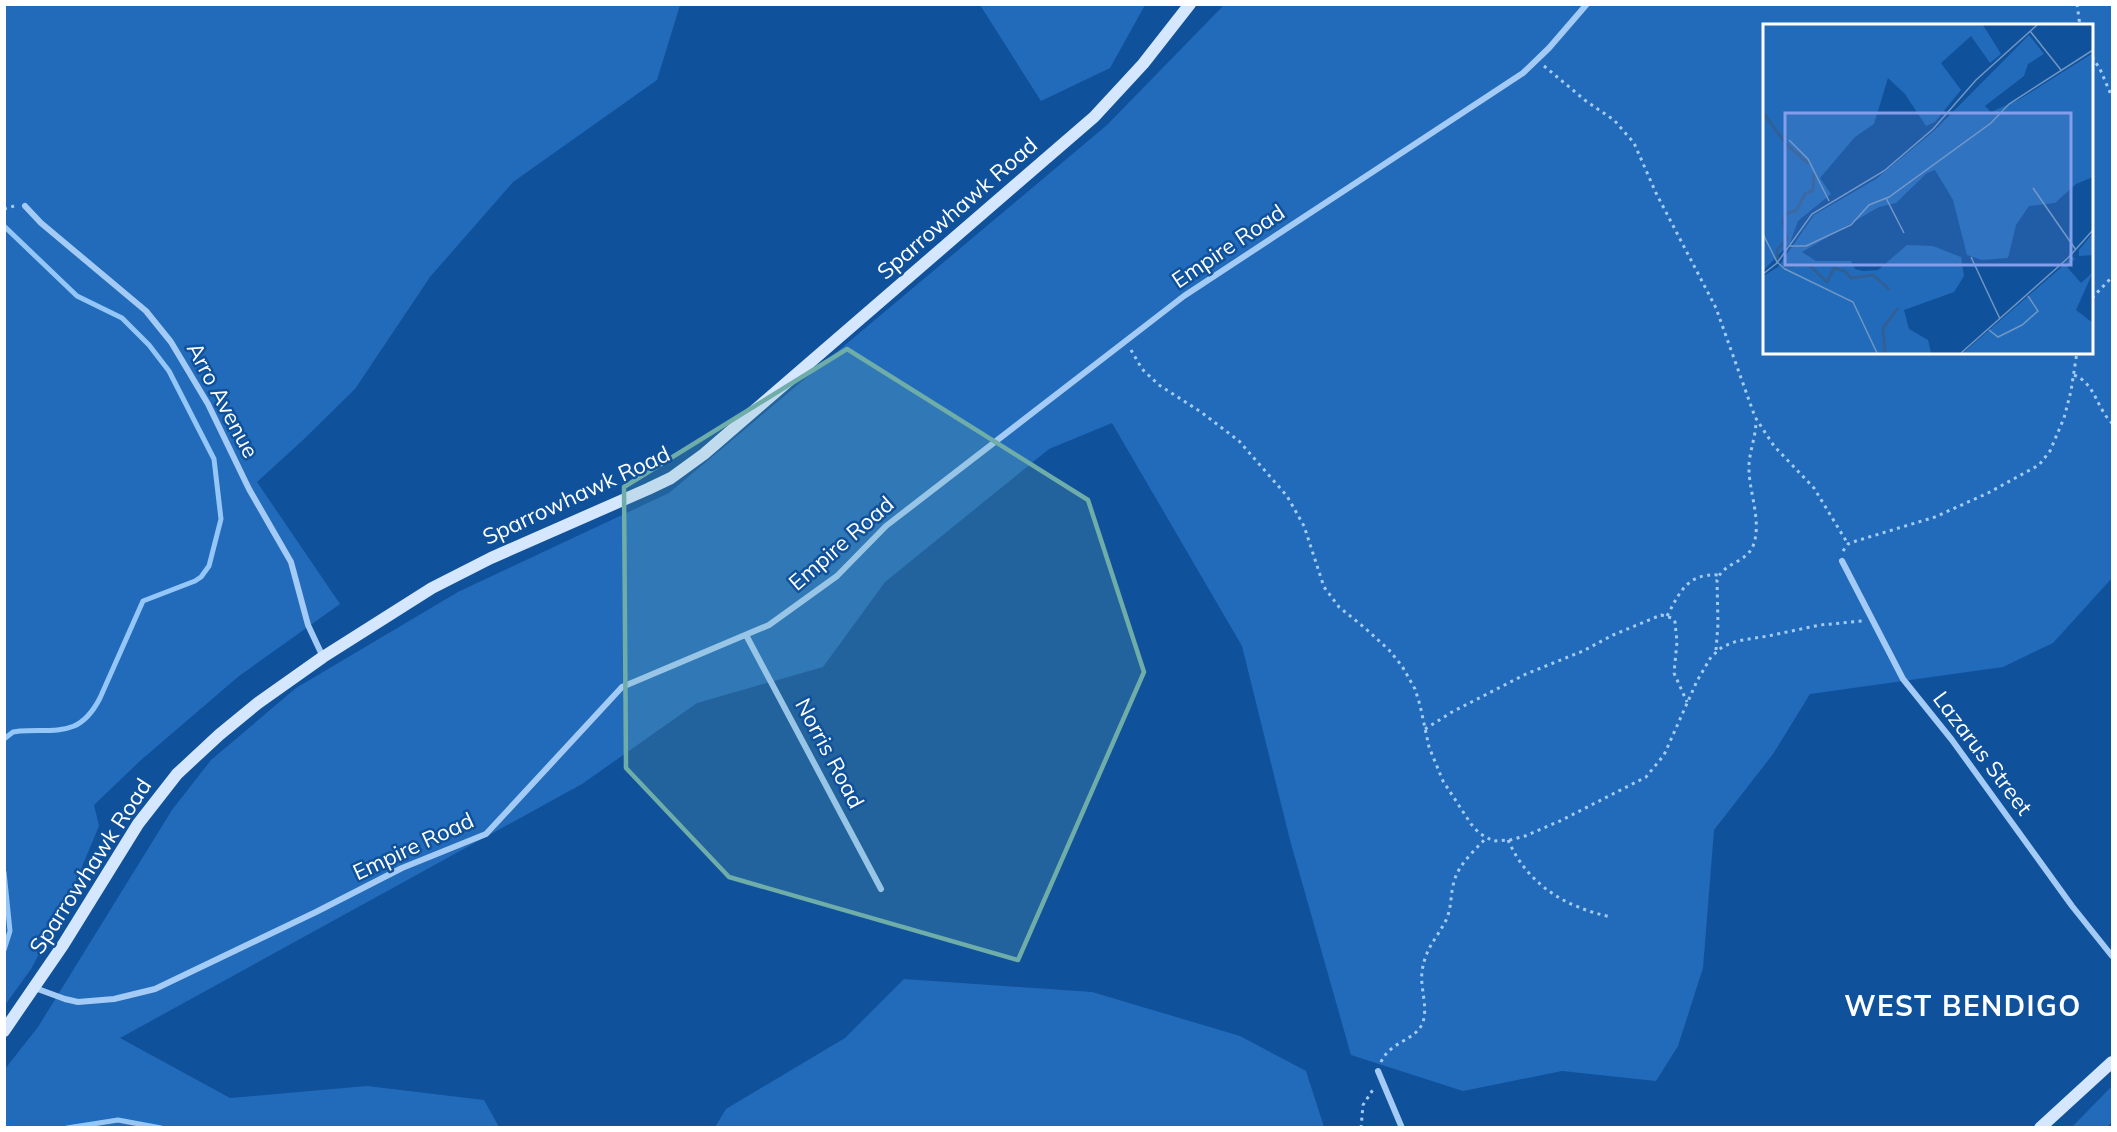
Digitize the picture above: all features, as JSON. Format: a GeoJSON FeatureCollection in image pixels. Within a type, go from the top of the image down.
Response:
{"type":"FeatureCollection","features":[{"type":"Feature","properties":{"kind":"street","name":"Sparrowhawk Road"},"geometry":{"type":"LineString","coordinates":[[4,1031],[35,988],[138,824],[177,774],[238,719],[323,657],[432,588],[491,558],[671,478],[705,454],[1094,117],[1143,64],[1190,4]]}},
{"type":"Feature","properties":{"kind":"street","name":"Empire Road"},"geometry":{"type":"LineString","coordinates":[[35,988],[78,1002],[114,999],[155,989],[402,868],[486,834],[622,687],[769,625],[837,576],[886,526],[1184,296],[1524,73],[1587,4]]}},
{"type":"Feature","properties":{"kind":"street","name":"Arro Avenue"},"geometry":{"type":"LineString","coordinates":[[25,206],[41,223],[146,311],[171,342],[208,404],[249,489],[291,562],[308,625],[323,657]]}},
{"type":"Feature","properties":{"kind":"street","name":"Lazarus Street"},"geometry":{"type":"LineString","coordinates":[[1842,561],[1904,679],[1952,740],[2072,906],[2112,956]]}},
{"type":"Feature","properties":{"kind":"street","name":"Norris Road"},"geometry":{"type":"LineString","coordinates":[[746,635],[881,889]]}},
{"type":"Feature","properties":{"kind":"street"},"geometry":{"type":"LineString","coordinates":[[2040,1128],[2112,1062]]}},
{"type":"Feature","properties":{"kind":"street"},"geometry":{"type":"LineString","coordinates":[[1378,1071],[1402,1128]]}},
{"type":"Feature","properties":{"kind":"path"},"geometry":{"type":"LineString","coordinates":[[2077,4],[2080,24]]}},
{"type":"Feature","properties":{"kind":"path"},"geometry":{"type":"LineString","coordinates":[[1538,60],[1586,101],[1614,120],[1634,143],[1656,193],[1716,308],[1756,420],[1774,446],[1814,488],[1848,544]]}},
{"type":"Feature","properties":{"kind":"path"},"geometry":{"type":"LineString","coordinates":[[2093,60],[2100,69],[2112,97]]}},
{"type":"Feature","properties":{"kind":"path"},"geometry":{"type":"LineString","coordinates":[[2093,296],[2112,277]]}},
{"type":"Feature","properties":{"kind":"path"},"geometry":{"type":"LineString","coordinates":[[1126,341],[1149,376],[1239,441],[1287,496],[1304,526],[1324,587],[1339,607],[1365,627],[1402,666],[1420,705],[1435,763],[1443,781],[1471,824],[1486,838],[1493,841],[1525,836],[1646,777],[1664,755],[1697,681],[1716,651],[1722,646],[1820,624],[1871,619]]}},
{"type":"Feature","properties":{"kind":"path"},"geometry":{"type":"LineString","coordinates":[[1842,561],[1841,555],[1848,544],[1935,517],[1988,493],[2039,465],[2050,451],[2061,426],[2074,375],[2077,354]]}},
{"type":"Feature","properties":{"kind":"path"},"geometry":{"type":"LineString","coordinates":[[2074,375],[2086,381],[2090,386],[2112,423]]}},
{"type":"Feature","properties":{"kind":"path"},"geometry":{"type":"LineString","coordinates":[[1716,651],[1718,638],[1716,590],[1719,575],[1725,568],[1744,558],[1750,552],[1755,538],[1756,526],[1749,472],[1756,420]]}},
{"type":"Feature","properties":{"kind":"path"},"geometry":{"type":"LineString","coordinates":[[1667,616],[1688,583],[1702,576],[1719,575]]}},
{"type":"Feature","properties":{"kind":"path"},"geometry":{"type":"LineString","coordinates":[[1425,729],[1452,711],[1526,674],[1583,651],[1652,618],[1667,616],[1675,622],[1677,631],[1674,673],[1687,703]]}},
{"type":"Feature","properties":{"kind":"path"},"geometry":{"type":"LineString","coordinates":[[1378,1071],[1388,1051],[1420,1028],[1424,1015],[1422,975],[1427,949],[1449,914],[1456,875],[1486,838]]}},
{"type":"Feature","properties":{"kind":"path"},"geometry":{"type":"LineString","coordinates":[[1508,840],[1526,871],[1548,892],[1579,909],[1611,917]]}},
{"type":"Feature","properties":{"kind":"path"},"geometry":{"type":"LineString","coordinates":[[1361,1128],[1360,1115],[1366,1098],[1371,1091],[1383,1083]]}},
{"type":"Feature","properties":{"kind":"highlighted area"},"geometry":{"type":"Polygon","coordinates":[[[847,349],[1088,500],[1144,672],[1018,960],[729,877],[626,768],[624,487],[847,349]]]}},
{"type":"Feature","properties":{"kind":"shaded area"},"geometry":{"type":"Polygon","coordinates":[[[5,5],[680,5],[657,80],[513,182],[430,277],[355,389],[257,482],[340,604],[239,676],[141,760],[94,805],[99,826],[68,900],[31,969],[5,1005],[5,5]]]}},
{"type":"Feature","properties":{"kind":"shaded area"},"geometry":{"type":"Polygon","coordinates":[[[980,5],[1145,5],[1110,68],[1041,101],[980,5]]]}},
{"type":"Feature","properties":{"kind":"shaded area"},"geometry":{"type":"Polygon","coordinates":[[[1224,5],[2112,5],[2112,578],[2053,643],[2003,667],[1810,694],[1773,754],[1714,830],[1703,968],[1678,1046],[1656,1081],[1562,1071],[1463,1091],[1351,1055],[1290,840],[1242,646],[1112,423],[1049,449],[885,582],[823,667],[697,703],[582,784],[120,1038],[230,1098],[367,1086],[484,1100],[499,1127],[5,1128],[5,1069],[38,1027],[172,810],[211,760],[296,688],[458,592],[669,493],[1107,125],[1224,5]]]}},
{"type":"Feature","properties":{"kind":"shaded area"},"geometry":{"type":"Polygon","coordinates":[[[904,979],[1092,992],[1240,1036],[1306,1071],[1324,1127],[715,1127],[726,1109],[845,1038],[904,979]]]}},
{"type":"Feature","properties":{"kind":"shaded area"},"geometry":{"type":"Polygon","coordinates":[[[2112,1086],[2112,1122],[2107,1127],[2072,1127],[2112,1086]]]}},
{"type":"Feature","properties":{"kind":"waterway"},"geometry":{"type":"LineString","coordinates":[[4,226],[77,296],[122,318],[149,345],[169,371],[214,459],[221,519],[209,566],[201,577],[143,601],[100,698],[85,719],[76,725],[57,730],[13,732],[4,739]]}},
{"type":"Feature","properties":{"kind":"waterway"},"geometry":{"type":"LineString","coordinates":[[4,872],[10,931],[4,950]]}},
{"type":"Feature","properties":{"kind":"waterway"},"geometry":{"type":"LineString","coordinates":[[67,1128],[118,1120],[161,1128]]}},
{"type":"Feature","properties":{"kind":"district","name":"WEST BENDIGO"},"geometry":{"type":"Point","coordinates":[1963,1006]}}]}
